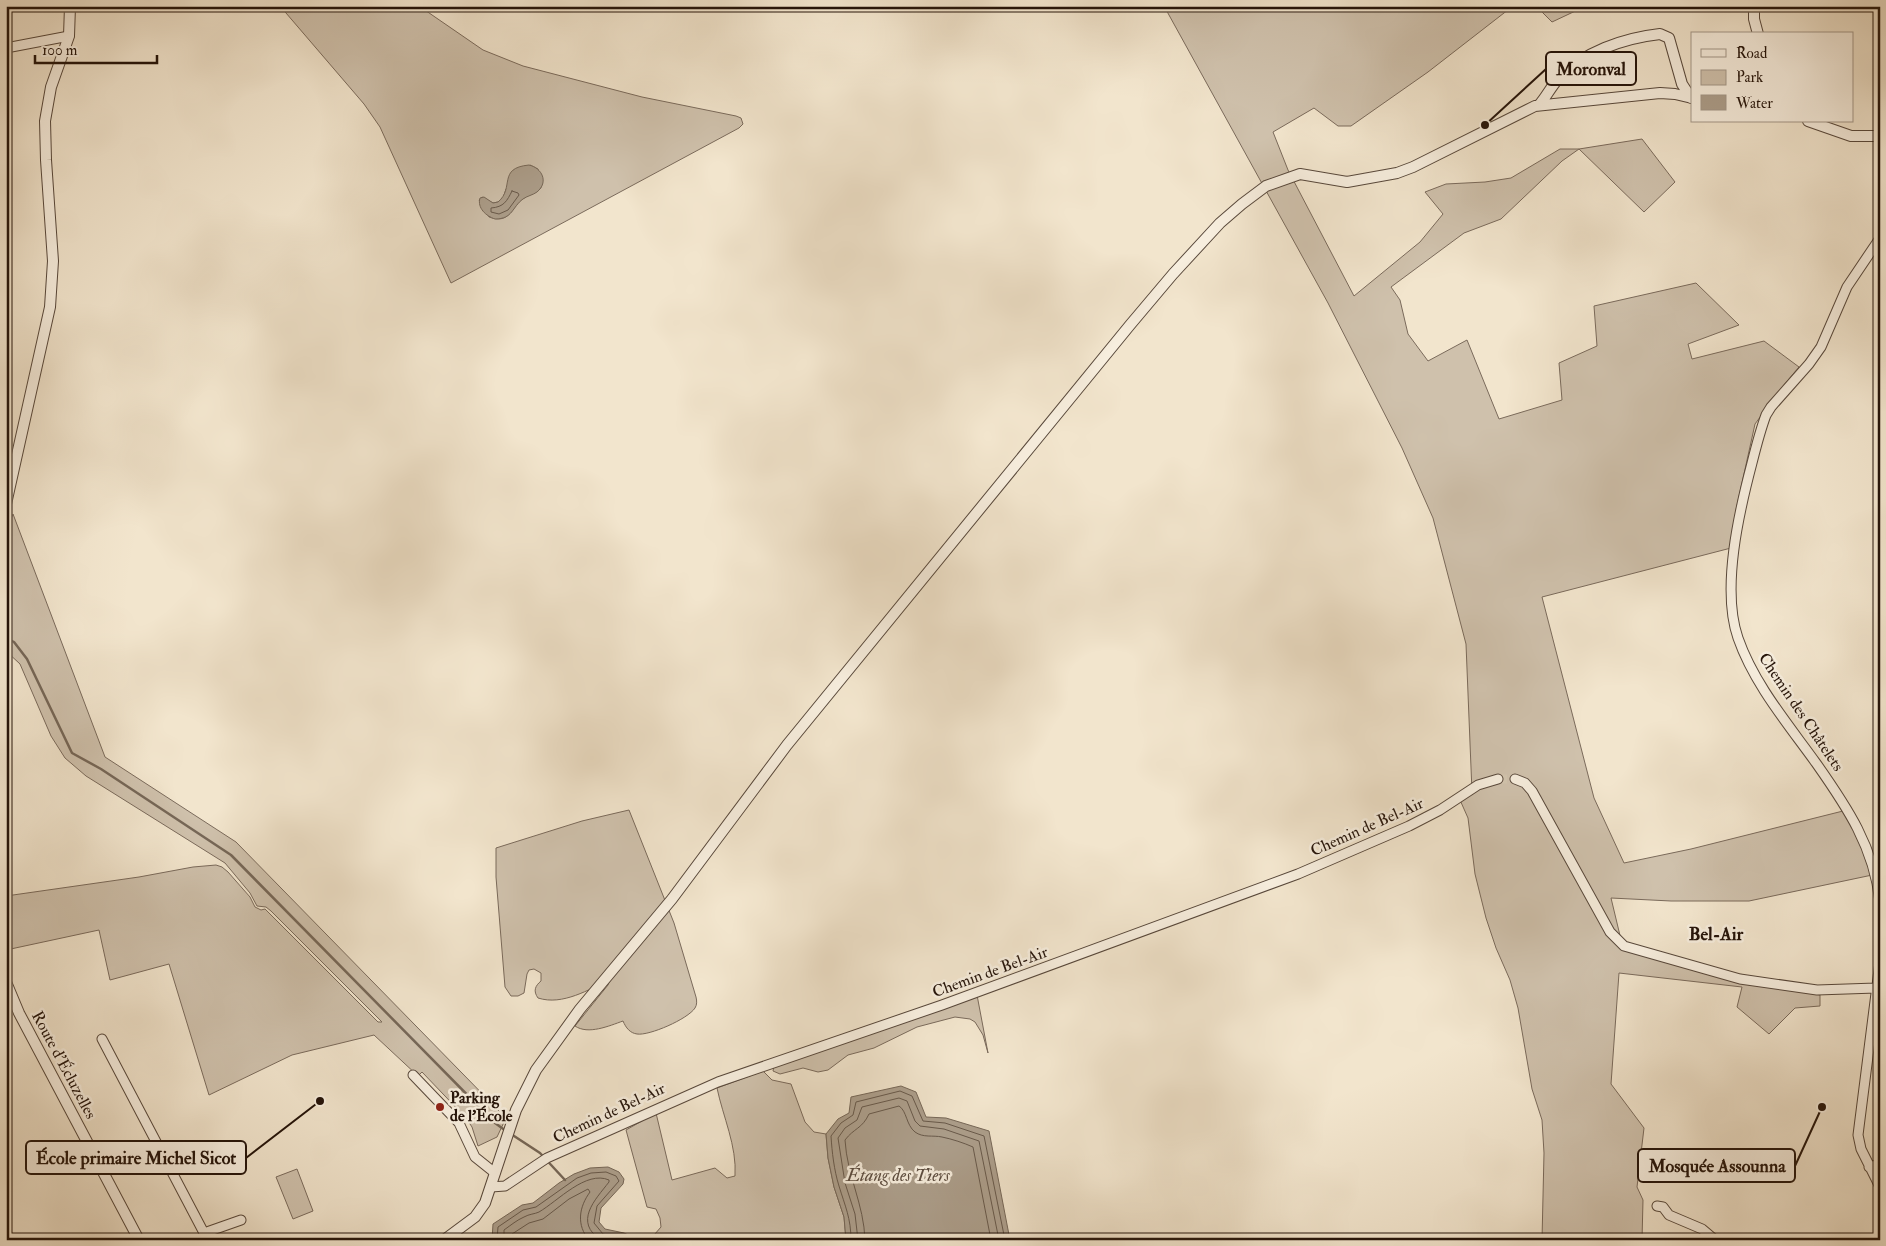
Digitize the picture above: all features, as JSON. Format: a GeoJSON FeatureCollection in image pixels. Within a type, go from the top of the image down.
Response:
{"type":"FeatureCollection","features":[{"type":"Feature","properties":{"kind":"street"},"geometry":{"type":"LineString","coordinates":[[6,504],[50,307],[53,261],[45,121],[51,87],[69,36],[70,6]]}},
{"type":"Feature","properties":{"kind":"street"},"geometry":{"type":"LineString","coordinates":[[1754,6],[1754,19],[1757,32]]}},
{"type":"Feature","properties":{"kind":"street"},"geometry":{"type":"LineString","coordinates":[[1539,105],[1558,79],[1584,58],[1620,44],[1660,34],[1669,38],[1683,87],[1691,97]]}},
{"type":"Feature","properties":{"kind":"street"},"geometry":{"type":"LineString","coordinates":[[6,48],[69,36]]}},
{"type":"Feature","properties":{"kind":"street"},"geometry":{"type":"LineString","coordinates":[[444,1240],[478,1214],[485,1203],[508,1132],[536,1070],[580,1009],[672,899],[788,745],[1130,325],[1173,274],[1232,213],[1263,188],[1296,175],[1306,174],[1347,182],[1397,173],[1539,105],[1660,93],[1691,98]]}},
{"type":"Feature","properties":{"kind":"street"},"geometry":{"type":"LineString","coordinates":[[1811,122],[1851,136],[1880,136]]}},
{"type":"Feature","properties":{"kind":"street"},"geometry":{"type":"LineString","coordinates":[[1828,122],[1854,134],[1865,136]]}},
{"type":"Feature","properties":{"kind":"street","name":"Chemin des Châtelets"},"geometry":{"type":"LineString","coordinates":[[1880,238],[1847,287],[1821,347],[1766,415],[1739,518],[1731,597],[1732,612],[1738,638],[1756,675],[1856,822],[1870,857],[1880,902]]}},
{"type":"Feature","properties":{"kind":"street"},"geometry":{"type":"LineString","coordinates":[[1515,778],[1530,788],[1610,932],[1624,946],[1740,980],[1817,990],[1878,987]]}},
{"type":"Feature","properties":{"kind":"street","name":"Chemin de Bel-Air"},"geometry":{"type":"LineString","coordinates":[[491,1187],[506,1186],[544,1160],[718,1082],[942,1005],[1298,874],[1416,822],[1440,810],[1478,786],[1498,779]]}},
{"type":"Feature","properties":{"kind":"street"},"geometry":{"type":"LineString","coordinates":[[1880,962],[1858,1135],[1861,1149],[1880,1187]]}},
{"type":"Feature","properties":{"kind":"street","name":"Route d'Écluzelles"},"geometry":{"type":"LineString","coordinates":[[6,982],[23,1020],[139,1240]]}},
{"type":"Feature","properties":{"kind":"street"},"geometry":{"type":"LineString","coordinates":[[102,1039],[204,1233],[241,1220]]}},
{"type":"Feature","properties":{"kind":"street"},"geometry":{"type":"LineString","coordinates":[[413,1075],[459,1123],[475,1157],[495,1173]]}},
{"type":"Feature","properties":{"kind":"street"},"geometry":{"type":"LineString","coordinates":[[102,1170],[156,1143]]}},
{"type":"Feature","properties":{"kind":"street"},"geometry":{"type":"LineString","coordinates":[[1869,1167],[1880,1164]]}},
{"type":"Feature","properties":{"kind":"street"},"geometry":{"type":"LineString","coordinates":[[436,1240],[473,1212],[491,1187]]}},
{"type":"Feature","properties":{"kind":"street"},"geometry":{"type":"LineString","coordinates":[[1657,1206],[1663,1207],[1669,1215],[1702,1229],[1715,1240]]}},
{"type":"Feature","properties":{"kind":"green space"},"geometry":{"type":"Polygon","coordinates":[[[280,6],[419,6],[483,50],[523,66],[642,97],[736,116],[741,118],[743,124],[739,128],[451,283],[380,127],[364,104],[280,6]],[[530,165],[506,189],[503,198],[498,202],[493,203],[482,197],[479,200],[489,217],[502,219],[506,217],[520,201],[541,188],[538,169],[530,165]]]}},
{"type":"Feature","properties":{"kind":"green space"},"geometry":{"type":"Polygon","coordinates":[[[1164,6],[1513,6],[1428,72],[1351,126],[1338,126],[1314,108],[1273,132],[1288,170],[1354,296],[1420,242],[1443,214],[1425,192],[1446,184],[1485,182],[1511,178],[1560,149],[1579,149],[1562,161],[1501,219],[1464,233],[1391,287],[1400,300],[1408,334],[1428,361],[1467,340],[1499,419],[1562,400],[1559,363],[1597,346],[1594,306],[1696,283],[1739,325],[1688,344],[1692,359],[1764,341],[1799,367],[1755,424],[1736,510],[1731,548],[1542,597],[1594,798],[1624,863],[1691,849],[1851,809],[1877,874],[1749,901],[1671,901],[1611,898],[1623,948],[1741,981],[1820,995],[1820,1006],[1795,1008],[1769,1034],[1737,1007],[1742,987],[1619,973],[1611,1084],[1644,1128],[1637,1187],[1643,1200],[1642,1240],[1542,1240],[1544,1153],[1542,1120],[1532,1089],[1518,1008],[1510,980],[1496,948],[1486,918],[1475,874],[1468,818],[1460,800],[1472,792],[1466,644],[1433,518],[1402,448],[1328,303],[1164,6]]]}},
{"type":"Feature","properties":{"kind":"green space"},"geometry":{"type":"Polygon","coordinates":[[[1536,6],[1586,6],[1552,22],[1536,6]]]}},
{"type":"Feature","properties":{"kind":"green space"},"geometry":{"type":"Polygon","coordinates":[[[1642,139],[1675,182],[1644,212],[1579,149],[1642,139]]]}},
{"type":"Feature","properties":{"kind":"green space"},"geometry":{"type":"Polygon","coordinates":[[[13,514],[105,757],[236,842],[506,1118],[497,1137],[478,1146],[472,1127],[466,1118],[422,1072],[418,1076],[374,1035],[292,1055],[209,1095],[169,964],[110,980],[99,930],[6,950],[6,896],[216,865],[228,872],[250,897],[255,907],[261,910],[265,909],[378,1022],[382,1022],[271,911],[266,907],[257,906],[250,893],[225,863],[86,776],[65,758],[51,736],[20,664],[6,651],[6,530],[13,514]]]}},
{"type":"Feature","properties":{"kind":"green space"},"geometry":{"type":"Polygon","coordinates":[[[629,810],[674,923],[697,1001],[695,1008],[677,1022],[659,1030],[643,1034],[630,1031],[623,1021],[592,1030],[580,1029],[575,1026],[610,980],[576,995],[557,1000],[547,1000],[538,998],[536,995],[535,989],[541,981],[541,973],[534,969],[529,970],[527,974],[524,993],[518,996],[511,996],[505,987],[496,877],[496,848],[582,821],[629,810]]]}},
{"type":"Feature","properties":{"kind":"green space"},"geometry":{"type":"Polygon","coordinates":[[[977,995],[988,1053],[983,1035],[975,1022],[970,1019],[955,1017],[917,1027],[874,1048],[848,1055],[828,1070],[818,1072],[803,1068],[780,1074],[773,1071],[774,1066],[977,995]]]}},
{"type":"Feature","properties":{"kind":"green space"},"geometry":{"type":"Polygon","coordinates":[[[763,1071],[772,1080],[791,1084],[805,1122],[814,1132],[826,1134],[828,1158],[834,1187],[844,1217],[846,1240],[646,1240],[661,1227],[660,1218],[656,1209],[647,1207],[626,1130],[656,1113],[672,1180],[715,1168],[727,1178],[735,1176],[732,1143],[717,1088],[763,1071]]]}},
{"type":"Feature","properties":{"kind":"green space"},"geometry":{"type":"Polygon","coordinates":[[[297,1169],[313,1211],[293,1219],[276,1177],[297,1169]]]}},
{"type":"Feature","properties":{"kind":"water"},"geometry":{"type":"Polygon","coordinates":[[[529,165],[540,172],[543,180],[541,188],[519,202],[509,215],[495,219],[488,216],[481,208],[480,198],[484,197],[493,203],[498,202],[506,191],[508,179],[513,170],[529,165]]]}},
{"type":"Feature","properties":{"kind":"water","name":"Étang des Tiers"},"geometry":{"type":"Polygon","coordinates":[[[901,1086],[916,1092],[926,1117],[946,1118],[989,1131],[1010,1240],[846,1240],[844,1217],[834,1187],[828,1158],[826,1134],[838,1119],[849,1113],[851,1097],[901,1086]]]}},
{"type":"Feature","properties":{"kind":"water"},"geometry":{"type":"Polygon","coordinates":[[[608,1167],[619,1172],[624,1179],[623,1184],[601,1208],[599,1222],[605,1229],[624,1233],[639,1240],[492,1240],[493,1224],[522,1205],[533,1203],[574,1174],[590,1168],[608,1167]]]}},
{"type":"Feature","properties":{"kind":"waterway"},"geometry":{"type":"LineString","coordinates":[[6,638],[14,642],[27,659],[72,753],[101,769],[231,855],[495,1123],[506,1131]]}},
{"type":"Feature","properties":{"kind":"waterway"},"geometry":{"type":"LineString","coordinates":[[511,1134],[540,1153],[565,1180]]}},
{"type":"Feature","properties":{"kind":"tunnel"},"geometry":{"type":"LineString","coordinates":[[1498,779],[1515,779]]}},
{"type":"Feature","properties":{"kind":"place","name":"Moronval"},"geometry":{"type":"Point","coordinates":[1485,125]}},
{"type":"Feature","properties":{"kind":"place","name":"École primaire Michel Sicot"},"geometry":{"type":"Point","coordinates":[320,1101]}},
{"type":"Feature","properties":{"kind":"place","name":"Parking de l'École"},"geometry":{"type":"Point","coordinates":[440,1107]}},
{"type":"Feature","properties":{"kind":"place","name":"Mosquée Assounna"},"geometry":{"type":"Point","coordinates":[1822,1107]}},
{"type":"Feature","properties":{"kind":"district","name":"Bel-Air"},"geometry":{"type":"Point","coordinates":[1716,934]}}]}
